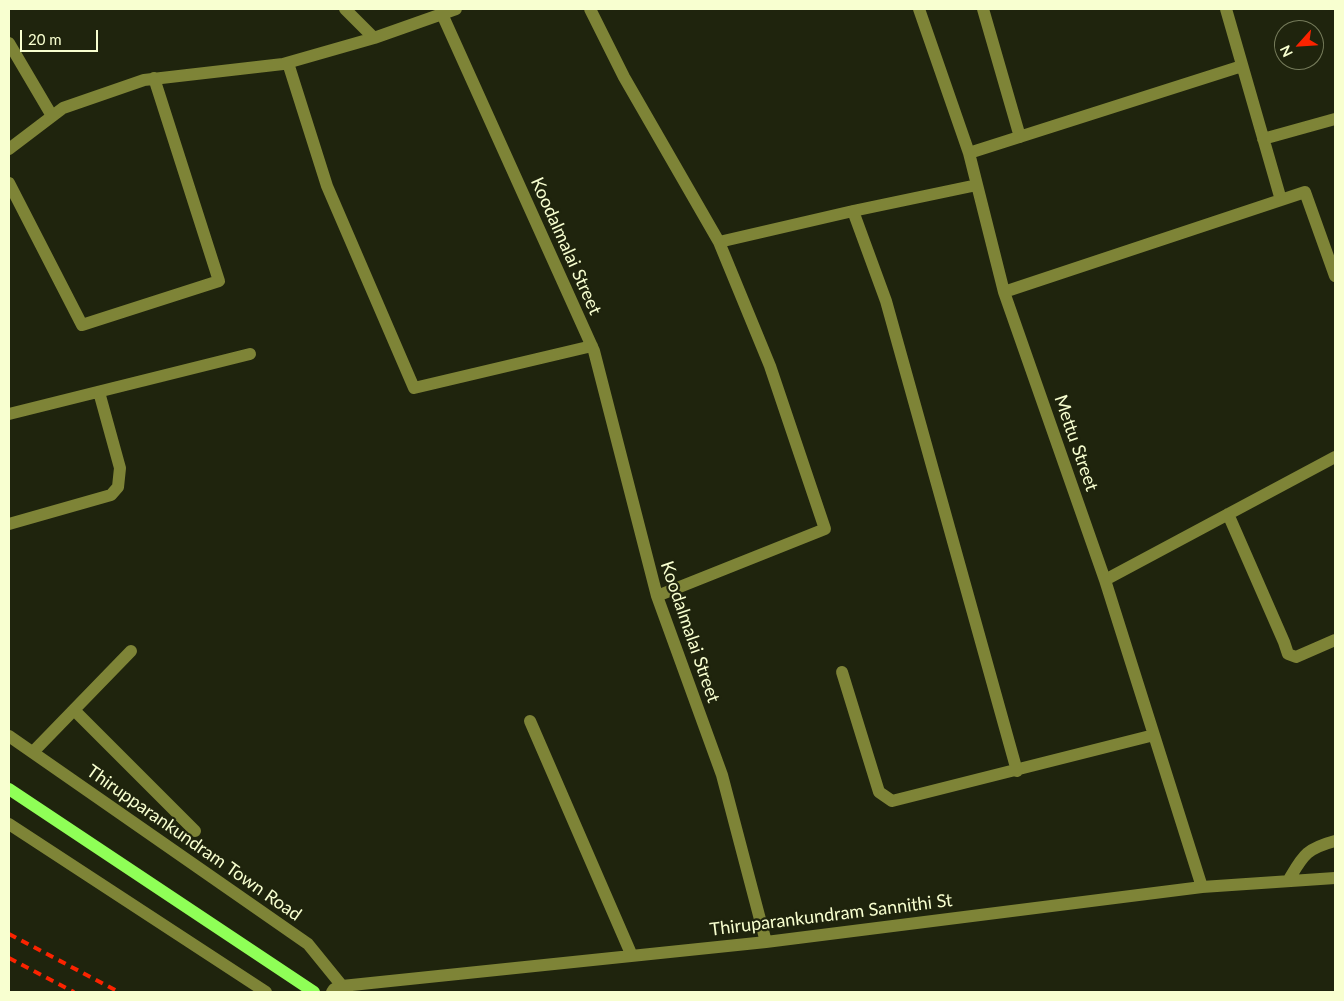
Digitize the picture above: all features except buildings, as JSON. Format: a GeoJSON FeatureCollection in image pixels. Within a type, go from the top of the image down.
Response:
{"type":"FeatureCollection","features":[{"type":"Feature","properties":{"kind":"main road"},"geometry":{"type":"LineString","coordinates":[[9,789],[314,992]]}},
{"type":"Feature","properties":{"kind":"street"},"geometry":{"type":"LineString","coordinates":[[345,9],[374,38]]}},
{"type":"Feature","properties":{"kind":"street"},"geometry":{"type":"LineString","coordinates":[[9,150],[63,108],[144,80],[288,63],[374,38],[456,9]]}},
{"type":"Feature","properties":{"kind":"street"},"geometry":{"type":"LineString","coordinates":[[590,9],[624,77],[719,242],[770,366],[825,529],[657,596]]}},
{"type":"Feature","properties":{"kind":"street","name":"Mettu Street"},"geometry":{"type":"LineString","coordinates":[[919,9],[970,154],[1004,292],[1105,580],[1202,888]]}},
{"type":"Feature","properties":{"kind":"street"},"geometry":{"type":"LineString","coordinates":[[983,9],[1020,137]]}},
{"type":"Feature","properties":{"kind":"street"},"geometry":{"type":"LineString","coordinates":[[1226,9],[1281,200]]}},
{"type":"Feature","properties":{"kind":"street","name":"Koodalmalai Street"},"geometry":{"type":"LineString","coordinates":[[442,14],[592,346],[657,596],[722,775],[766,942]]}},
{"type":"Feature","properties":{"kind":"street"},"geometry":{"type":"LineString","coordinates":[[9,43],[52,116]]}},
{"type":"Feature","properties":{"kind":"street"},"geometry":{"type":"LineString","coordinates":[[288,63],[327,186],[414,388],[592,346]]}},
{"type":"Feature","properties":{"kind":"street"},"geometry":{"type":"LineString","coordinates":[[970,154],[1242,66]]}},
{"type":"Feature","properties":{"kind":"street"},"geometry":{"type":"LineString","coordinates":[[9,183],[82,325],[219,281],[154,78]]}},
{"type":"Feature","properties":{"kind":"street"},"geometry":{"type":"LineString","coordinates":[[1263,138],[1335,119]]}},
{"type":"Feature","properties":{"kind":"street"},"geometry":{"type":"LineString","coordinates":[[719,242],[977,185]]}},
{"type":"Feature","properties":{"kind":"street"},"geometry":{"type":"LineString","coordinates":[[1004,292],[1306,192],[1335,276]]}},
{"type":"Feature","properties":{"kind":"street"},"geometry":{"type":"LineString","coordinates":[[854,211],[886,301],[1017,771]]}},
{"type":"Feature","properties":{"kind":"street"},"geometry":{"type":"LineString","coordinates":[[9,414],[250,354]]}},
{"type":"Feature","properties":{"kind":"street"},"geometry":{"type":"LineString","coordinates":[[9,524],[111,496],[118,487],[120,468],[99,392]]}},
{"type":"Feature","properties":{"kind":"street"},"geometry":{"type":"LineString","coordinates":[[1105,580],[1335,456]]}},
{"type":"Feature","properties":{"kind":"street"},"geometry":{"type":"LineString","coordinates":[[1228,514],[1288,654],[1296,657],[1335,640]]}},
{"type":"Feature","properties":{"kind":"street"},"geometry":{"type":"LineString","coordinates":[[33,752],[131,651]]}},
{"type":"Feature","properties":{"kind":"street"},"geometry":{"type":"LineString","coordinates":[[842,672],[879,792],[892,801],[1154,735]]}},
{"type":"Feature","properties":{"kind":"street"},"geometry":{"type":"LineString","coordinates":[[74,710],[195,831]]}},
{"type":"Feature","properties":{"kind":"street"},"geometry":{"type":"LineString","coordinates":[[530,721],[632,956]]}},
{"type":"Feature","properties":{"kind":"street","name":"Thirupparankundram Town Road"},"geometry":{"type":"LineString","coordinates":[[9,736],[308,944],[340,990]]}},
{"type":"Feature","properties":{"kind":"street"},"geometry":{"type":"LineString","coordinates":[[9,824],[266,992]]}},
{"type":"Feature","properties":{"kind":"street"},"geometry":{"type":"LineString","coordinates":[[1288,881],[1304,855],[1310,849],[1335,841]]}},
{"type":"Feature","properties":{"kind":"street","name":"Thiruparankundram Sannithi St"},"geometry":{"type":"LineString","coordinates":[[340,990],[766,942],[1202,888],[1335,878]]}},
{"type":"Feature","properties":{"kind":"railway"},"geometry":{"type":"LineString","coordinates":[[9,934],[119,992]]}},
{"type":"Feature","properties":{"kind":"railway"},"geometry":{"type":"LineString","coordinates":[[9,958],[74,992]]}}]}
